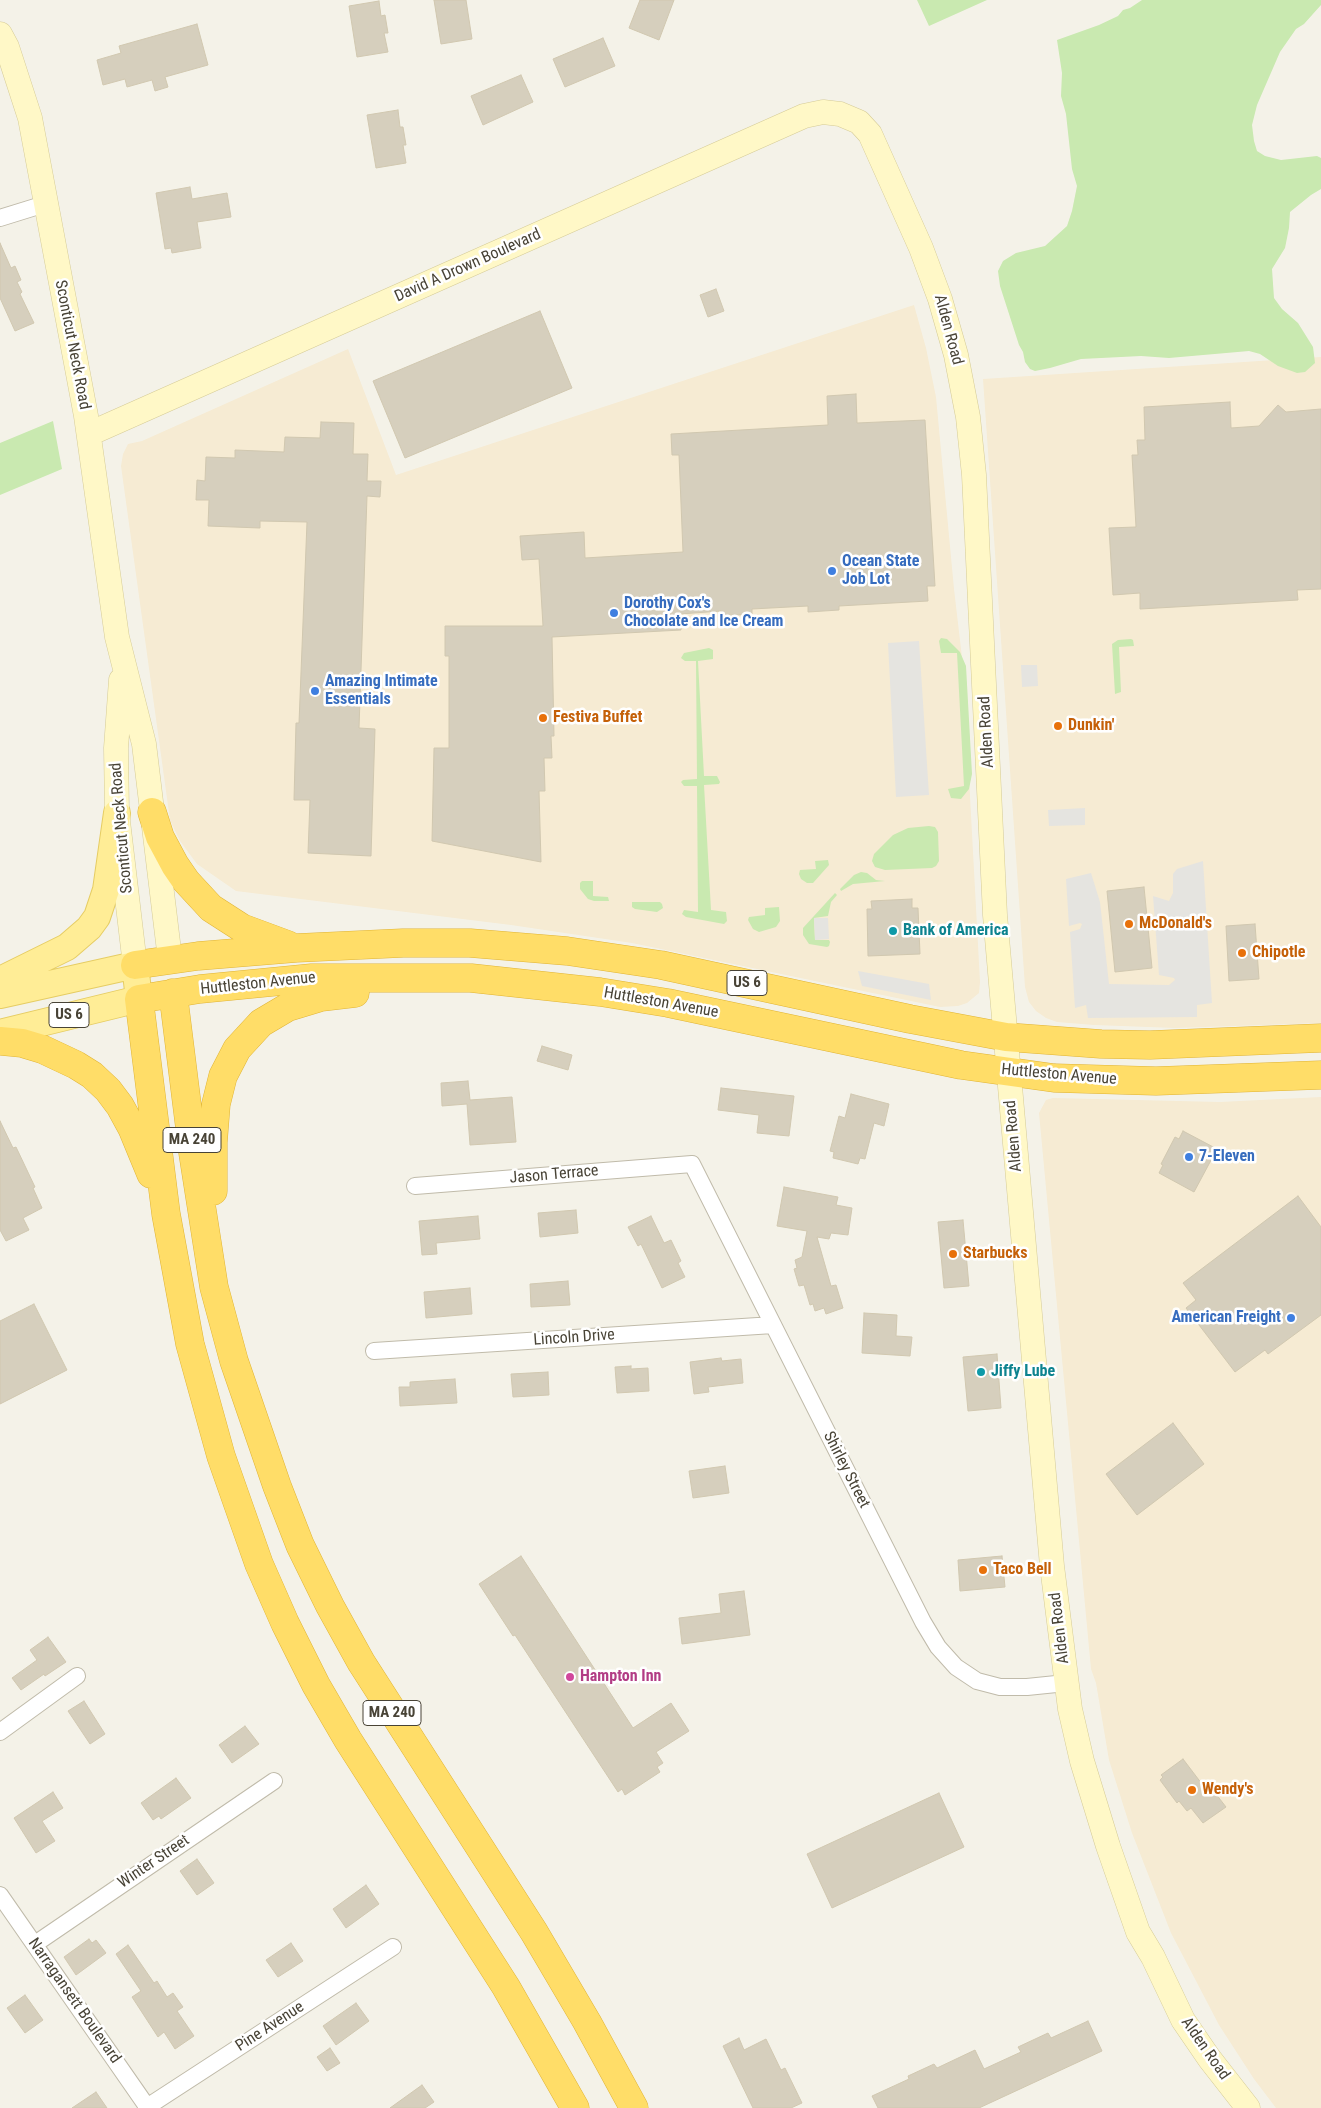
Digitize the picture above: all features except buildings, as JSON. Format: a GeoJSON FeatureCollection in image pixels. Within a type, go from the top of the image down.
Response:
{"type":"FeatureCollection","features":[{"type":"Feature","properties":{"kind":"highway"},"geometry":{"type":"LineString","coordinates":[[152,812],[160,837],[175,865],[186,881],[211,908],[242,928],[296,948]]}},
{"type":"Feature","properties":{"kind":"highway","name":"Huttleston Avenue"},"geometry":{"type":"LineString","coordinates":[[135,964],[170,959],[296,948],[403,943],[461,943],[598,955],[690,970],[910,1019],[1006,1037],[1141,1045],[1321,1038]]}},
{"type":"Feature","properties":{"kind":"highway","name":"Huttleston Avenue"},"geometry":{"type":"LineString","coordinates":[[139,999],[173,993],[312,978],[471,978],[600,992],[668,1003],[938,1060],[1009,1073],[1054,1078],[1156,1081],[1321,1075]]}},
{"type":"Feature","properties":{"kind":"highway"},"geometry":{"type":"LineString","coordinates":[[214,1287],[213,1142],[216,1104],[223,1076],[237,1049],[246,1038],[273,1014],[304,1001],[321,997],[471,978]]}},
{"type":"Feature","properties":{"kind":"highway","name":"MA 240"},"geometry":{"type":"LineString","coordinates":[[173,993],[214,1287],[234,1361],[267,1459],[300,1544],[330,1606],[396,1718],[534,1932],[587,2022],[634,2108]]}},
{"type":"Feature","properties":{"kind":"highway","name":"MA 240"},"geometry":{"type":"LineString","coordinates":[[139,999],[166,1214],[188,1335],[206,1404],[256,1555],[285,1623],[316,1685],[348,1740],[495,1971],[576,2108]]}},
{"type":"Feature","properties":{"kind":"highway"},"geometry":{"type":"LineString","coordinates":[[0,1041],[22,1043],[59,1056],[92,1075],[108,1090],[120,1106],[132,1128],[166,1214]]}},
{"type":"Feature","properties":{"kind":"main road","name":"Sconticut Neck Road"},"geometry":{"type":"LineString","coordinates":[[0,34],[7,47],[30,118],[46,204],[88,434],[117,636],[144,744],[170,959]]}},
{"type":"Feature","properties":{"kind":"main road","name":"David A Drown Boulevard"},"geometry":{"type":"LineString","coordinates":[[88,434],[804,116],[833,112],[849,118]]}},
{"type":"Feature","properties":{"kind":"main road","name":"Alden Road"},"geometry":{"type":"LineString","coordinates":[[849,118],[866,129],[874,141],[927,264],[953,341],[968,417],[974,475],[995,915],[1052,1566],[1070,1709],[1082,1761],[1108,1846],[1138,1932],[1172,1994],[1183,2020],[1209,2058],[1248,2108]]}},
{"type":"Feature","properties":{"kind":"main road","name":"Sconticut Neck Road"},"geometry":{"type":"LineString","coordinates":[[123,662],[116,748],[117,813],[135,964]]}},
{"type":"Feature","properties":{"kind":"main road"},"geometry":{"type":"LineString","coordinates":[[0,980],[67,947],[90,928],[97,917],[106,890],[117,813]]}},
{"type":"Feature","properties":{"kind":"main road","name":"MA 240"},"geometry":{"type":"LineString","coordinates":[[170,959],[173,993]]}},
{"type":"Feature","properties":{"kind":"main road","name":"MA 240"},"geometry":{"type":"LineString","coordinates":[[135,964],[139,999]]}},
{"type":"Feature","properties":{"kind":"main road","name":"Huttleston Avenue"},"geometry":{"type":"LineString","coordinates":[[0,995],[135,964]]}},
{"type":"Feature","properties":{"kind":"main road","name":"Huttleston Avenue"},"geometry":{"type":"LineString","coordinates":[[0,1032],[139,999]]}},
{"type":"Feature","properties":{"kind":"street"},"geometry":{"type":"LineString","coordinates":[[0,218],[46,204]]}},
{"type":"Feature","properties":{"kind":"street","name":"Shirley Street"},"geometry":{"type":"LineString","coordinates":[[692,1164],[923,1622],[938,1647],[956,1667],[977,1681],[1000,1687],[1066,1683]]}},
{"type":"Feature","properties":{"kind":"street","name":"Jason Terrace"},"geometry":{"type":"LineString","coordinates":[[415,1186],[692,1164]]}},
{"type":"Feature","properties":{"kind":"street","name":"Lincoln Drive"},"geometry":{"type":"LineString","coordinates":[[374,1351],[773,1325]]}},
{"type":"Feature","properties":{"kind":"street"},"geometry":{"type":"LineString","coordinates":[[0,1732],[77,1676]]}},
{"type":"Feature","properties":{"kind":"street","name":"Winter Street"},"geometry":{"type":"LineString","coordinates":[[35,1944],[274,1781]]}},
{"type":"Feature","properties":{"kind":"street","name":"Narragansett Boulevard"},"geometry":{"type":"LineString","coordinates":[[0,1895],[147,2107]]}},
{"type":"Feature","properties":{"kind":"street","name":"Pine Avenue"},"geometry":{"type":"LineString","coordinates":[[147,2107],[393,1947]]}},
{"type":"Feature","properties":{"kind":"shaded area"},"geometry":{"type":"Polygon","coordinates":[[[914,305],[926,348],[936,397],[963,666],[980,982],[979,993],[967,1003],[958,1006],[940,1007],[632,943],[511,925],[236,891],[197,864],[180,841],[170,820],[121,466],[123,454],[128,444],[142,441],[348,349],[396,475],[914,305]]]}},
{"type":"Feature","properties":{"kind":"shaded area"},"geometry":{"type":"Polygon","coordinates":[[[1321,357],[1321,1023],[1175,1028],[1094,1025],[1057,1022],[1046,1018],[1036,1011],[1029,1002],[1025,987],[983,379],[1321,357]]]}},
{"type":"Feature","properties":{"kind":"shaded area"},"geometry":{"type":"Polygon","coordinates":[[[919,641],[929,795],[896,797],[888,643],[919,641]]]}},
{"type":"Feature","properties":{"kind":"shaded area"},"geometry":{"type":"Polygon","coordinates":[[[1021,665],[1037,665],[1038,686],[1022,687],[1021,665]]]}},
{"type":"Feature","properties":{"kind":"shaded area"},"geometry":{"type":"Polygon","coordinates":[[[1085,808],[1085,825],[1049,826],[1048,810],[1085,808]]]}},
{"type":"Feature","properties":{"kind":"shaded area"},"geometry":{"type":"Polygon","coordinates":[[[1203,861],[1212,1003],[1197,1005],[1197,1017],[1088,1018],[1086,1005],[1075,1008],[1070,932],[1080,929],[1082,924],[1069,926],[1066,879],[1091,873],[1100,902],[1109,984],[1169,985],[1175,980],[1174,978],[1159,975],[1153,896],[1169,901],[1173,893],[1173,874],[1177,869],[1203,861]]]}},
{"type":"Feature","properties":{"kind":"shaded area"},"geometry":{"type":"Polygon","coordinates":[[[814,918],[828,918],[829,939],[815,940],[814,918]]]}},
{"type":"Feature","properties":{"kind":"shaded area"},"geometry":{"type":"Polygon","coordinates":[[[858,971],[929,984],[931,1000],[862,986],[858,971]]]}},
{"type":"Feature","properties":{"kind":"shaded area"},"geometry":{"type":"Polygon","coordinates":[[[1321,1097],[1321,2108],[1276,2108],[1254,2079],[1219,2025],[1171,1933],[1132,1833],[1109,1760],[1096,1683],[1091,1669],[1039,1113],[1046,1100],[1053,1098],[1220,1102],[1321,1097]]]}},
{"type":"Feature","properties":{"kind":"green space"},"geometry":{"type":"Polygon","coordinates":[[[917,0],[987,0],[929,26],[917,0]]]}},
{"type":"Feature","properties":{"kind":"green space"},"geometry":{"type":"Polygon","coordinates":[[[1142,0],[1321,0],[1321,5],[1304,24],[1296,29],[1280,52],[1257,105],[1252,125],[1257,151],[1265,156],[1281,160],[1317,156],[1321,158],[1321,189],[1290,212],[1285,248],[1272,269],[1274,298],[1282,309],[1298,323],[1313,347],[1315,363],[1305,372],[1297,373],[1278,366],[1260,354],[1249,351],[1169,358],[1141,356],[1081,359],[1035,371],[1030,369],[1025,362],[1000,286],[998,271],[1003,261],[1016,253],[1045,246],[1067,226],[1072,211],[1077,186],[1072,169],[1066,114],[1061,96],[1062,73],[1057,40],[1099,25],[1118,16],[1123,10],[1142,0]]]}},
{"type":"Feature","properties":{"kind":"green space"},"geometry":{"type":"Polygon","coordinates":[[[53,421],[62,469],[0,495],[0,443],[53,421]]]}},
{"type":"Feature","properties":{"kind":"green space"},"geometry":{"type":"Polygon","coordinates":[[[941,638],[947,639],[960,652],[966,666],[972,774],[969,789],[961,799],[951,798],[948,789],[964,786],[957,653],[941,653],[939,641],[941,638]]]}},
{"type":"Feature","properties":{"kind":"green space"},"geometry":{"type":"Polygon","coordinates":[[[1131,639],[1134,646],[1119,647],[1121,692],[1115,694],[1112,644],[1118,640],[1131,639]]]}},
{"type":"Feature","properties":{"kind":"green space"},"geometry":{"type":"Polygon","coordinates":[[[709,648],[713,650],[713,659],[698,661],[704,776],[717,776],[720,782],[719,784],[704,785],[711,910],[726,912],[727,921],[724,924],[686,917],[682,914],[684,910],[698,912],[697,786],[684,786],[681,782],[683,780],[697,779],[696,661],[685,661],[681,658],[684,653],[709,648]]]}},
{"type":"Feature","properties":{"kind":"green space"},"geometry":{"type":"Polygon","coordinates":[[[935,827],[938,832],[939,861],[936,866],[932,868],[885,870],[875,867],[872,861],[874,854],[893,835],[908,828],[935,827]]]}},
{"type":"Feature","properties":{"kind":"green space"},"geometry":{"type":"Polygon","coordinates":[[[828,860],[829,865],[813,883],[807,883],[801,879],[800,870],[816,869],[815,861],[828,860]]]}},
{"type":"Feature","properties":{"kind":"green space"},"geometry":{"type":"Polygon","coordinates":[[[861,872],[867,873],[876,880],[885,881],[853,884],[841,891],[840,889],[854,875],[861,872]]]}},
{"type":"Feature","properties":{"kind":"green space"},"geometry":{"type":"Polygon","coordinates":[[[582,881],[593,881],[593,896],[608,897],[609,901],[588,899],[580,889],[582,881]]]}},
{"type":"Feature","properties":{"kind":"green space"},"geometry":{"type":"Polygon","coordinates":[[[835,893],[837,895],[831,902],[828,916],[814,918],[815,940],[829,940],[829,946],[809,944],[803,935],[803,928],[835,893]]]}},
{"type":"Feature","properties":{"kind":"green space"},"geometry":{"type":"Polygon","coordinates":[[[632,902],[660,902],[663,908],[657,912],[635,909],[632,907],[632,902]]]}},
{"type":"Feature","properties":{"kind":"green space"},"geometry":{"type":"Polygon","coordinates":[[[779,907],[780,921],[776,927],[759,932],[753,929],[748,920],[749,917],[765,915],[765,908],[779,907]]]}},
{"type":"Feature","properties":{"kind":"place","name":"Ocean State Job Lot"},"geometry":{"type":"Point","coordinates":[832,571]}},
{"type":"Feature","properties":{"kind":"place","name":"Dorothy Cox's Chocolate and Ice Cream"},"geometry":{"type":"Point","coordinates":[614,613]}},
{"type":"Feature","properties":{"kind":"place","name":"Amazing Intimate Essentials"},"geometry":{"type":"Point","coordinates":[315,691]}},
{"type":"Feature","properties":{"kind":"place","name":"Festiva Buffet"},"geometry":{"type":"Point","coordinates":[543,718]}},
{"type":"Feature","properties":{"kind":"place","name":"Dunkin'"},"geometry":{"type":"Point","coordinates":[1058,726]}},
{"type":"Feature","properties":{"kind":"place","name":"McDonald's"},"geometry":{"type":"Point","coordinates":[1129,924]}},
{"type":"Feature","properties":{"kind":"place","name":"Bank of America"},"geometry":{"type":"Point","coordinates":[893,931]}},
{"type":"Feature","properties":{"kind":"place","name":"Chipotle"},"geometry":{"type":"Point","coordinates":[1242,953]}},
{"type":"Feature","properties":{"kind":"place","name":"7-Eleven"},"geometry":{"type":"Point","coordinates":[1189,1157]}},
{"type":"Feature","properties":{"kind":"place","name":"Starbucks"},"geometry":{"type":"Point","coordinates":[953,1254]}},
{"type":"Feature","properties":{"kind":"place","name":"American Freight"},"geometry":{"type":"Point","coordinates":[1291,1318]}},
{"type":"Feature","properties":{"kind":"place","name":"Jiffy Lube"},"geometry":{"type":"Point","coordinates":[981,1372]}},
{"type":"Feature","properties":{"kind":"place","name":"Taco Bell"},"geometry":{"type":"Point","coordinates":[983,1570]}},
{"type":"Feature","properties":{"kind":"place","name":"Hampton Inn"},"geometry":{"type":"Point","coordinates":[570,1677]}},
{"type":"Feature","properties":{"kind":"place","name":"Wendy's"},"geometry":{"type":"Point","coordinates":[1192,1790]}}]}
